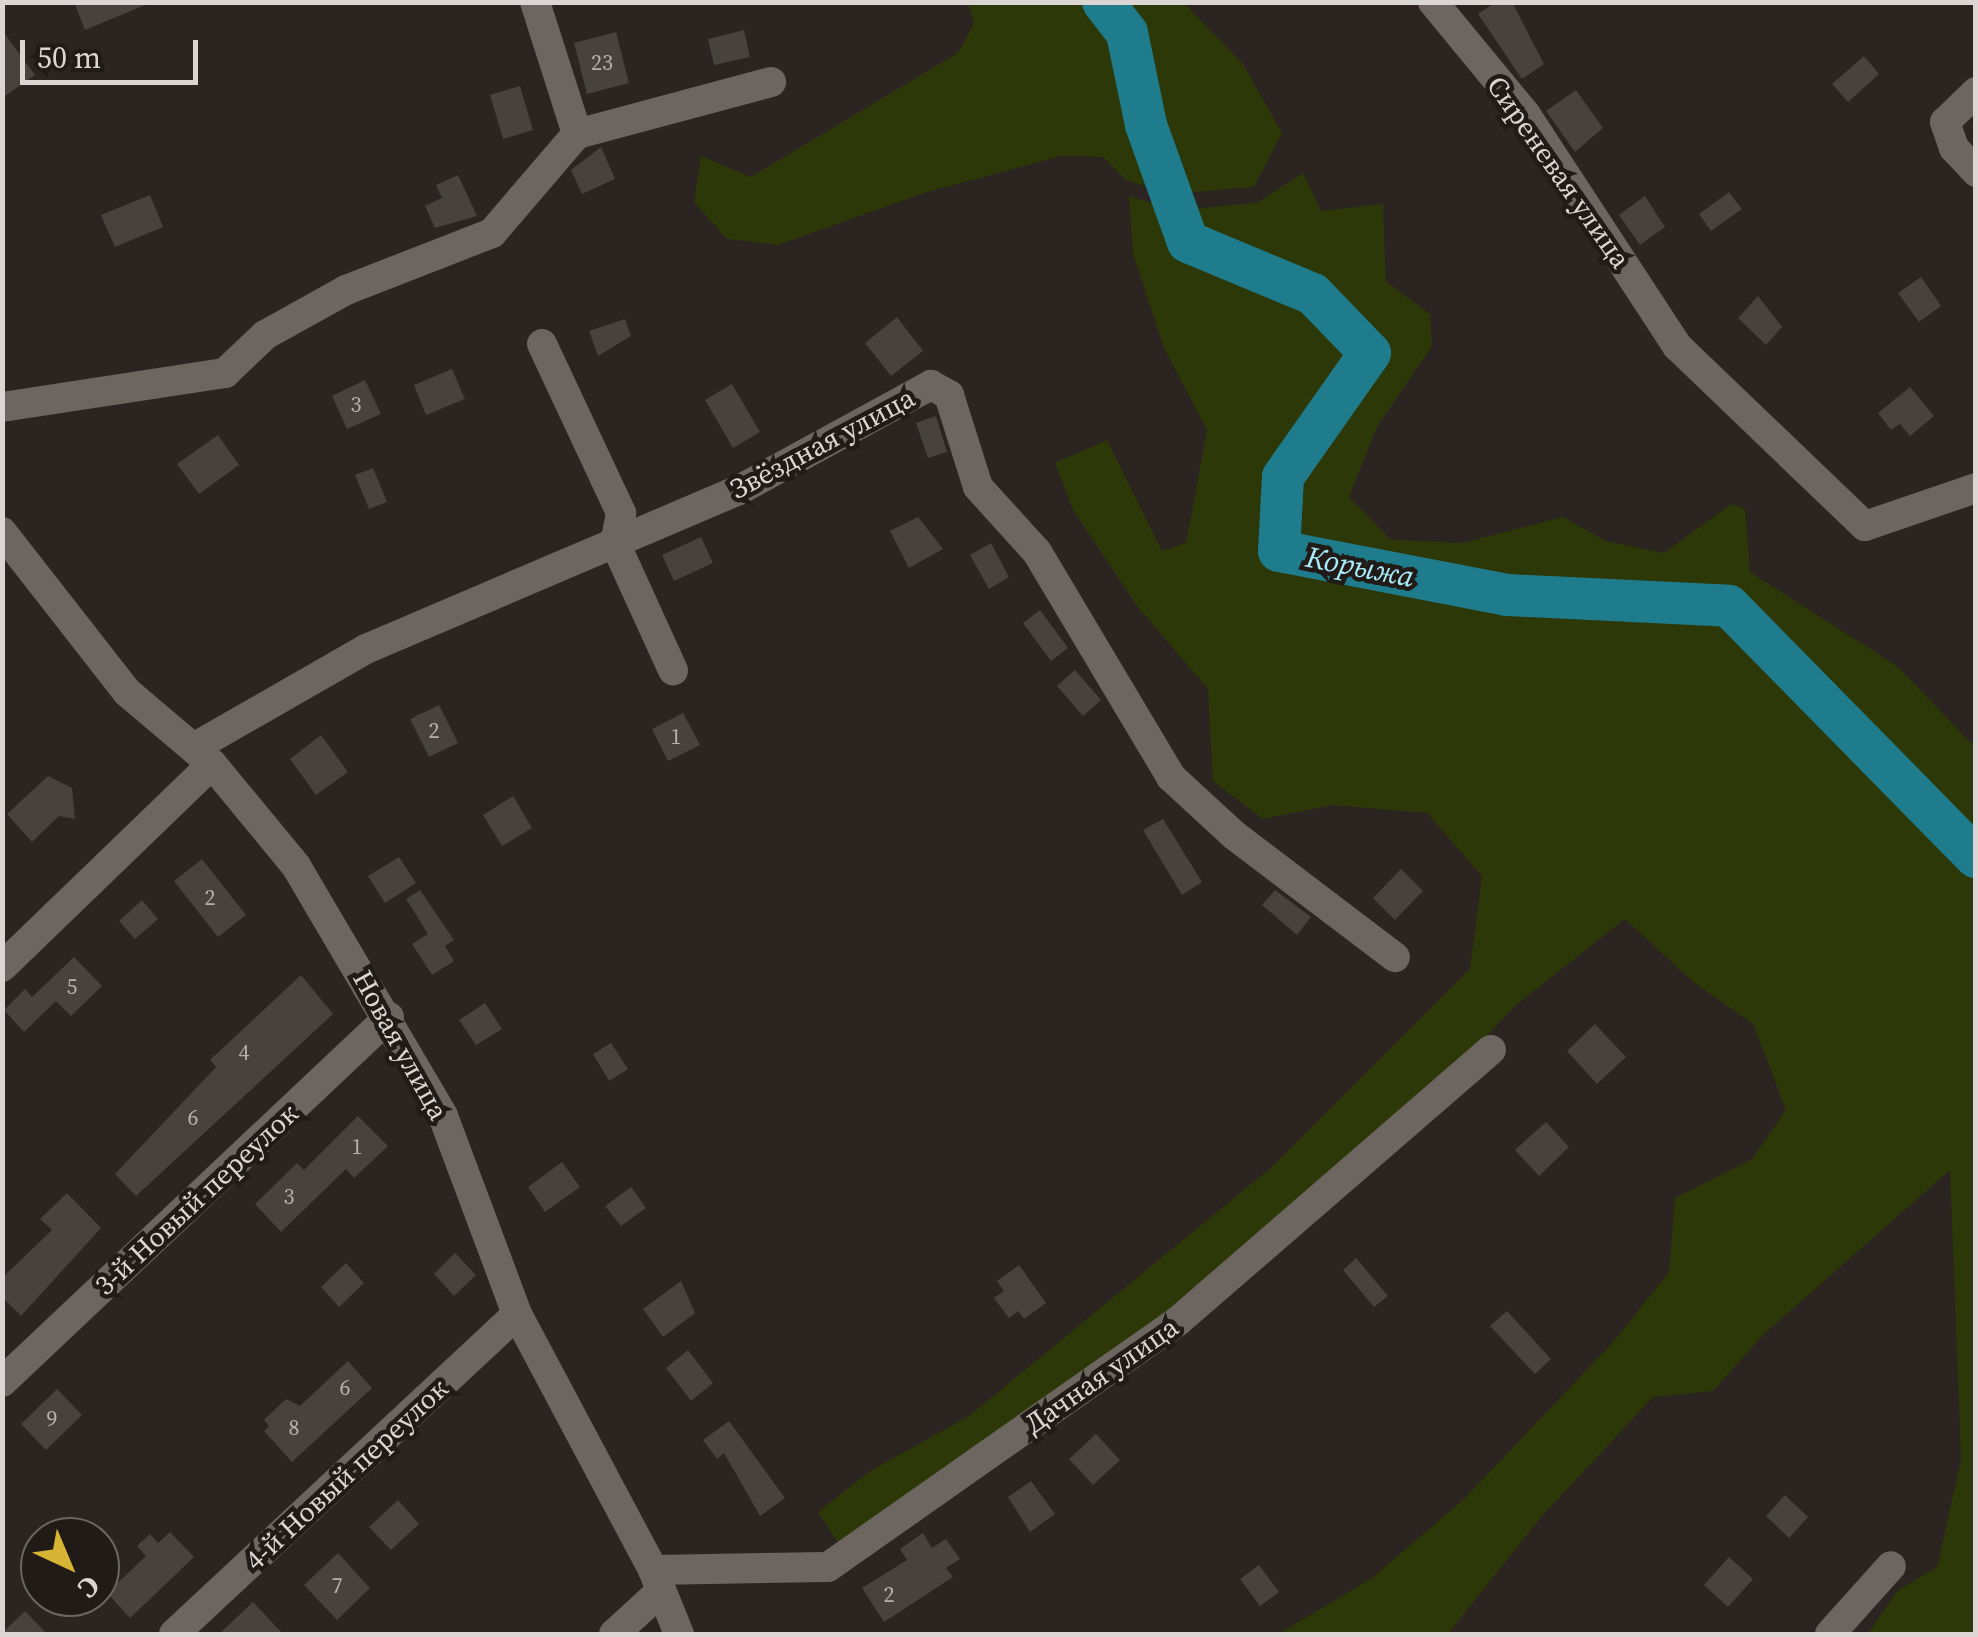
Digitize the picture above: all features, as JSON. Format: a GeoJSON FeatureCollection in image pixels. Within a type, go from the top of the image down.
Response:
{"type":"FeatureCollection","features":[{"type":"Feature","properties":{"kind":"street"},"geometry":{"type":"LineString","coordinates":[[535,2],[578,134]]}},
{"type":"Feature","properties":{"kind":"street","name":"Сиреневая улица"},"geometry":{"type":"LineString","coordinates":[[1432,2],[1526,115],[1677,346],[1865,526],[1976,488]]}},
{"type":"Feature","properties":{"kind":"street"},"geometry":{"type":"LineString","coordinates":[[2,407],[225,372],[265,336],[346,290],[492,233],[578,134],[771,82]]}},
{"type":"Feature","properties":{"kind":"street"},"geometry":{"type":"LineString","coordinates":[[1976,92],[1946,122],[1954,148],[1976,172]]}},
{"type":"Feature","properties":{"kind":"street"},"geometry":{"type":"LineString","coordinates":[[542,344],[621,512],[615,544],[673,670]]}},
{"type":"Feature","properties":{"kind":"street","name":"Звёздная улица"},"geometry":{"type":"LineString","coordinates":[[2,966],[204,756],[366,650],[739,490],[931,384],[949,395],[978,487],[1037,552],[1171,777],[1234,835],[1395,957]]}},
{"type":"Feature","properties":{"kind":"street","name":"Новая улица"},"geometry":{"type":"LineString","coordinates":[[6,548],[128,692],[204,756],[296,866],[389,1017],[443,1116],[517,1314],[657,1581],[679,1634]]}},
{"type":"Feature","properties":{"kind":"street","name":"3-й Новый переулок"},"geometry":{"type":"LineString","coordinates":[[2,1382],[389,1017]]}},
{"type":"Feature","properties":{"kind":"street","name":"Дачная улица"},"geometry":{"type":"LineString","coordinates":[[657,1581],[828,1566],[1178,1321],[1491,1050]]}},
{"type":"Feature","properties":{"kind":"street","name":"4-й Новый переулок"},"geometry":{"type":"LineString","coordinates":[[174,1634],[517,1314]]}},
{"type":"Feature","properties":{"kind":"street"},"geometry":{"type":"LineString","coordinates":[[1830,1634],[1891,1566]]}},
{"type":"Feature","properties":{"kind":"street"},"geometry":{"type":"LineString","coordinates":[[614,1634],[657,1581]]}},
{"type":"Feature","properties":{"kind":"green space"},"geometry":{"type":"Polygon","coordinates":[[[968,3],[1184,3],[1243,64],[1282,133],[1254,187],[1169,194],[1126,180],[1103,157],[1061,156],[924,193],[778,245],[727,239],[694,202],[701,156],[751,177],[958,53],[974,23],[968,3]]]}},
{"type":"Feature","properties":{"kind":"green space"},"geometry":{"type":"Polygon","coordinates":[[[1303,173],[1321,211],[1383,204],[1386,282],[1430,314],[1432,346],[1377,427],[1349,497],[1391,540],[1462,543],[1563,517],[1606,541],[1664,553],[1731,504],[1745,509],[1750,572],[1897,666],[1975,747],[1975,1634],[1868,1634],[1898,1590],[1937,1567],[1961,1460],[1950,1170],[1763,1335],[1713,1391],[1653,1397],[1543,1515],[1448,1634],[1278,1634],[1372,1578],[1465,1498],[1614,1341],[1669,1272],[1675,1198],[1752,1159],[1786,1110],[1753,1024],[1692,981],[1625,919],[1516,1005],[1441,1084],[1258,1251],[838,1543],[818,1512],[870,1471],[969,1416],[1274,1165],[1470,969],[1482,876],[1427,813],[1332,805],[1263,819],[1213,781],[1208,689],[1137,606],[1073,510],[1055,463],[1107,440],[1162,551],[1186,543],[1207,430],[1164,348],[1133,254],[1129,196],[1178,210],[1257,203],[1303,173]]]}},
{"type":"Feature","properties":{"kind":"building"},"geometry":{"type":"Polygon","coordinates":[[[74,2],[150,2],[150,3],[85,30],[74,2]]]}},
{"type":"Feature","properties":{"kind":"building"},"geometry":{"type":"Polygon","coordinates":[[[1496,2],[1512,2],[1544,64],[1522,79],[1478,14],[1496,2]]]}},
{"type":"Feature","properties":{"kind":"building"},"geometry":{"type":"Polygon","coordinates":[[[2,30],[35,75],[2,98],[2,30]]]}},
{"type":"Feature","properties":{"kind":"building"},"geometry":{"type":"Polygon","coordinates":[[[744,30],[750,57],[714,65],[708,39],[744,30]]]}},
{"type":"Feature","properties":{"kind":"building"},"geometry":{"type":"Polygon","coordinates":[[[616,32],[629,83],[587,94],[574,43],[616,32]]]}},
{"type":"Feature","properties":{"kind":"building"},"geometry":{"type":"Polygon","coordinates":[[[1864,56],[1879,74],[1848,102],[1832,84],[1864,56]]]}},
{"type":"Feature","properties":{"kind":"building"},"geometry":{"type":"Polygon","coordinates":[[[520,86],[533,130],[503,139],[490,95],[520,86]]]}},
{"type":"Feature","properties":{"kind":"building"},"geometry":{"type":"Polygon","coordinates":[[[1576,90],[1603,128],[1575,152],[1546,111],[1576,90]]]}},
{"type":"Feature","properties":{"kind":"building"},"geometry":{"type":"Polygon","coordinates":[[[601,147],[615,179],[582,194],[571,170],[601,147]]]}},
{"type":"Feature","properties":{"kind":"building"},"geometry":{"type":"Polygon","coordinates":[[[458,175],[477,216],[435,228],[425,206],[442,198],[436,185],[458,175]]]}},
{"type":"Feature","properties":{"kind":"building"},"geometry":{"type":"Polygon","coordinates":[[[1729,192],[1742,209],[1711,231],[1699,214],[1729,192]]]}},
{"type":"Feature","properties":{"kind":"building"},"geometry":{"type":"Polygon","coordinates":[[[150,195],[163,227],[115,247],[101,215],[150,195]]]}},
{"type":"Feature","properties":{"kind":"building"},"geometry":{"type":"Polygon","coordinates":[[[1645,196],[1665,227],[1640,245],[1619,215],[1645,196]]]}},
{"type":"Feature","properties":{"kind":"building"},"geometry":{"type":"Polygon","coordinates":[[[1921,277],[1941,306],[1919,322],[1898,293],[1921,277]]]}},
{"type":"Feature","properties":{"kind":"building"},"geometry":{"type":"Polygon","coordinates":[[[1758,296],[1782,327],[1766,345],[1738,318],[1758,296]]]}},
{"type":"Feature","properties":{"kind":"building"},"geometry":{"type":"Polygon","coordinates":[[[897,317],[923,351],[891,376],[865,343],[897,317]]]}},
{"type":"Feature","properties":{"kind":"building"},"geometry":{"type":"Polygon","coordinates":[[[625,319],[631,336],[598,356],[589,331],[625,319]]]}},
{"type":"Feature","properties":{"kind":"building"},"geometry":{"type":"Polygon","coordinates":[[[452,369],[465,399],[426,415],[414,385],[452,369]]]}},
{"type":"Feature","properties":{"kind":"building"},"geometry":{"type":"Polygon","coordinates":[[[365,380],[381,414],[347,429],[332,396],[365,380]]]}},
{"type":"Feature","properties":{"kind":"building"},"geometry":{"type":"Polygon","coordinates":[[[732,384],[760,432],[733,448],[705,400],[732,384]]]}},
{"type":"Feature","properties":{"kind":"building"},"geometry":{"type":"Polygon","coordinates":[[[1910,387],[1934,416],[1910,436],[1900,424],[1891,430],[1878,413],[1910,387]]]}},
{"type":"Feature","properties":{"kind":"building"},"geometry":{"type":"Polygon","coordinates":[[[936,416],[947,452],[928,458],[916,423],[936,416]]]}},
{"type":"Feature","properties":{"kind":"building"},"geometry":{"type":"Polygon","coordinates":[[[218,435],[239,465],[199,494],[177,464],[218,435]]]}},
{"type":"Feature","properties":{"kind":"building"},"geometry":{"type":"Polygon","coordinates":[[[373,468],[387,502],[369,509],[355,475],[373,468]]]}},
{"type":"Feature","properties":{"kind":"building"},"geometry":{"type":"Polygon","coordinates":[[[918,517],[943,549],[909,568],[890,531],[918,517]]]}},
{"type":"Feature","properties":{"kind":"building"},"geometry":{"type":"Polygon","coordinates":[[[701,537],[713,563],[674,581],[662,555],[701,537]]]}},
{"type":"Feature","properties":{"kind":"building"},"geometry":{"type":"Polygon","coordinates":[[[991,543],[1009,577],[989,589],[970,555],[991,543]]]}},
{"type":"Feature","properties":{"kind":"building"},"geometry":{"type":"Polygon","coordinates":[[[1040,610],[1068,648],[1051,661],[1023,623],[1040,610]]]}},
{"type":"Feature","properties":{"kind":"building"},"geometry":{"type":"Polygon","coordinates":[[[1075,670],[1101,700],[1083,716],[1057,686],[1075,670]]]}},
{"type":"Feature","properties":{"kind":"building"},"geometry":{"type":"Polygon","coordinates":[[[439,705],[458,743],[429,757],[410,719],[439,705]]]}},
{"type":"Feature","properties":{"kind":"building"},"geometry":{"type":"Polygon","coordinates":[[[683,713],[700,745],[668,761],[652,729],[683,713]]]}},
{"type":"Feature","properties":{"kind":"building"},"geometry":{"type":"Polygon","coordinates":[[[321,735],[348,772],[316,795],[290,759],[321,735]]]}},
{"type":"Feature","properties":{"kind":"building"},"geometry":{"type":"Polygon","coordinates":[[[48,776],[72,788],[75,819],[59,816],[32,842],[7,814],[48,776]]]}},
{"type":"Feature","properties":{"kind":"building"},"geometry":{"type":"Polygon","coordinates":[[[513,796],[532,828],[502,846],[483,815],[513,796]]]}},
{"type":"Feature","properties":{"kind":"building"},"geometry":{"type":"Polygon","coordinates":[[[1163,819],[1202,882],[1182,895],[1143,830],[1163,819]]]}},
{"type":"Feature","properties":{"kind":"building"},"geometry":{"type":"Polygon","coordinates":[[[399,857],[416,883],[385,903],[368,876],[399,857]]]}},
{"type":"Feature","properties":{"kind":"building"},"geometry":{"type":"Polygon","coordinates":[[[202,859],[246,915],[218,937],[174,881],[202,859]]]}},
{"type":"Feature","properties":{"kind":"building"},"geometry":{"type":"Polygon","coordinates":[[[1401,869],[1423,891],[1395,920],[1373,898],[1401,869]]]}},
{"type":"Feature","properties":{"kind":"building"},"geometry":{"type":"Polygon","coordinates":[[[420,890],[454,940],[445,946],[454,961],[432,975],[412,944],[428,934],[406,899],[420,890]]]}},
{"type":"Feature","properties":{"kind":"building"},"geometry":{"type":"Polygon","coordinates":[[[1275,890],[1311,917],[1297,935],[1262,905],[1275,890]]]}},
{"type":"Feature","properties":{"kind":"building"},"geometry":{"type":"Polygon","coordinates":[[[142,900],[158,919],[135,939],[119,921],[142,900]]]}},
{"type":"Feature","properties":{"kind":"building"},"geometry":{"type":"Polygon","coordinates":[[[74,957],[102,986],[71,1016],[56,1001],[24,1032],[4,1010],[25,989],[32,997],[74,957]]]}},
{"type":"Feature","properties":{"kind":"building"},"geometry":{"type":"Polygon","coordinates":[[[301,975],[333,1014],[136,1196],[115,1174],[216,1067],[210,1060],[301,975]]]}},
{"type":"Feature","properties":{"kind":"building"},"geometry":{"type":"Polygon","coordinates":[[[485,1003],[502,1029],[476,1045],[459,1020],[485,1003]]]}},
{"type":"Feature","properties":{"kind":"building"},"geometry":{"type":"Polygon","coordinates":[[[1595,1024],[1626,1057],[1597,1084],[1567,1051],[1595,1024]]]}},
{"type":"Feature","properties":{"kind":"building"},"geometry":{"type":"Polygon","coordinates":[[[611,1043],[628,1069],[609,1081],[593,1054],[611,1043]]]}},
{"type":"Feature","properties":{"kind":"building"},"geometry":{"type":"Polygon","coordinates":[[[358,1116],[388,1146],[354,1178],[346,1169],[281,1232],[255,1204],[297,1163],[304,1170],[358,1116]]]}},
{"type":"Feature","properties":{"kind":"building"},"geometry":{"type":"Polygon","coordinates":[[[1546,1122],[1569,1147],[1539,1176],[1515,1150],[1546,1122]]]}},
{"type":"Feature","properties":{"kind":"building"},"geometry":{"type":"Polygon","coordinates":[[[562,1162],[580,1187],[545,1212],[528,1187],[562,1162]]]}},
{"type":"Feature","properties":{"kind":"building"},"geometry":{"type":"Polygon","coordinates":[[[631,1187],[646,1208],[621,1226],[605,1206],[631,1187]]]}},
{"type":"Feature","properties":{"kind":"building"},"geometry":{"type":"Polygon","coordinates":[[[67,1193],[101,1228],[21,1316],[2,1297],[2,1278],[52,1230],[40,1219],[67,1193]]]}},
{"type":"Feature","properties":{"kind":"building"},"geometry":{"type":"Polygon","coordinates":[[[455,1253],[476,1275],[454,1296],[434,1274],[455,1253]]]}},
{"type":"Feature","properties":{"kind":"building"},"geometry":{"type":"Polygon","coordinates":[[[1356,1258],[1388,1296],[1374,1307],[1343,1270],[1356,1258]]]}},
{"type":"Feature","properties":{"kind":"building"},"geometry":{"type":"Polygon","coordinates":[[[346,1263],[364,1283],[339,1307],[321,1287],[346,1263]]]}},
{"type":"Feature","properties":{"kind":"building"},"geometry":{"type":"Polygon","coordinates":[[[1019,1265],[1046,1303],[1024,1319],[1018,1311],[1009,1318],[994,1298],[1004,1291],[997,1281],[1019,1265]]]}},
{"type":"Feature","properties":{"kind":"building"},"geometry":{"type":"Polygon","coordinates":[[[681,1281],[695,1313],[663,1337],[643,1309],[681,1281]]]}},
{"type":"Feature","properties":{"kind":"building"},"geometry":{"type":"Polygon","coordinates":[[[1507,1311],[1551,1359],[1535,1374],[1490,1326],[1507,1311]]]}},
{"type":"Feature","properties":{"kind":"building"},"geometry":{"type":"Polygon","coordinates":[[[688,1350],[713,1383],[691,1401],[666,1368],[688,1350]]]}},
{"type":"Feature","properties":{"kind":"building"},"geometry":{"type":"Polygon","coordinates":[[[348,1361],[372,1388],[292,1462],[264,1431],[269,1426],[264,1420],[286,1399],[300,1406],[348,1361]]]}},
{"type":"Feature","properties":{"kind":"building"},"geometry":{"type":"Polygon","coordinates":[[[57,1389],[82,1415],[46,1450],[21,1424],[57,1389]]]}},
{"type":"Feature","properties":{"kind":"building"},"geometry":{"type":"Polygon","coordinates":[[[729,1421],[785,1498],[760,1516],[724,1453],[717,1459],[703,1440],[729,1421]]]}},
{"type":"Feature","properties":{"kind":"building"},"geometry":{"type":"Polygon","coordinates":[[[1096,1434],[1120,1460],[1093,1485],[1069,1459],[1096,1434]]]}},
{"type":"Feature","properties":{"kind":"building"},"geometry":{"type":"Polygon","coordinates":[[[1031,1481],[1055,1514],[1030,1532],[1008,1497],[1031,1481]]]}},
{"type":"Feature","properties":{"kind":"building"},"geometry":{"type":"Polygon","coordinates":[[[1785,1495],[1808,1517],[1789,1538],[1766,1516],[1785,1495]]]}},
{"type":"Feature","properties":{"kind":"building"},"geometry":{"type":"Polygon","coordinates":[[[398,1500],[419,1524],[391,1550],[369,1527],[398,1500]]]}},
{"type":"Feature","properties":{"kind":"building"},"geometry":{"type":"Polygon","coordinates":[[[170,1532],[194,1557],[130,1618],[120,1607],[120,1581],[146,1556],[137,1546],[150,1534],[158,1543],[170,1532]]]}},
{"type":"Feature","properties":{"kind":"building"},"geometry":{"type":"Polygon","coordinates":[[[923,1533],[932,1548],[946,1539],[960,1559],[946,1568],[953,1577],[884,1622],[862,1588],[907,1560],[900,1549],[923,1533]]]}},
{"type":"Feature","properties":{"kind":"building"},"geometry":{"type":"Polygon","coordinates":[[[338,1553],[370,1588],[337,1620],[304,1585],[338,1553]]]}},
{"type":"Feature","properties":{"kind":"building"},"geometry":{"type":"Polygon","coordinates":[[[1729,1557],[1753,1579],[1728,1607],[1704,1585],[1729,1557]]]}},
{"type":"Feature","properties":{"kind":"building"},"geometry":{"type":"Polygon","coordinates":[[[1259,1565],[1279,1592],[1260,1606],[1240,1579],[1259,1565]]]}},
{"type":"Feature","properties":{"kind":"building"},"geometry":{"type":"Polygon","coordinates":[[[253,1602],[283,1634],[219,1634],[253,1602]]]}},
{"type":"Feature","properties":{"kind":"building"},"geometry":{"type":"Polygon","coordinates":[[[20,1616],[31,1617],[47,1634],[2,1634],[20,1616]]]}},
{"type":"Feature","properties":{"kind":"waterway","name":"Корыжа"},"geometry":{"type":"LineString","coordinates":[[1103,2],[1127,33],[1146,125],[1188,242],[1313,294],[1370,353],[1283,477],[1279,551],[1507,595],[1729,606],[1976,857]]}}]}
